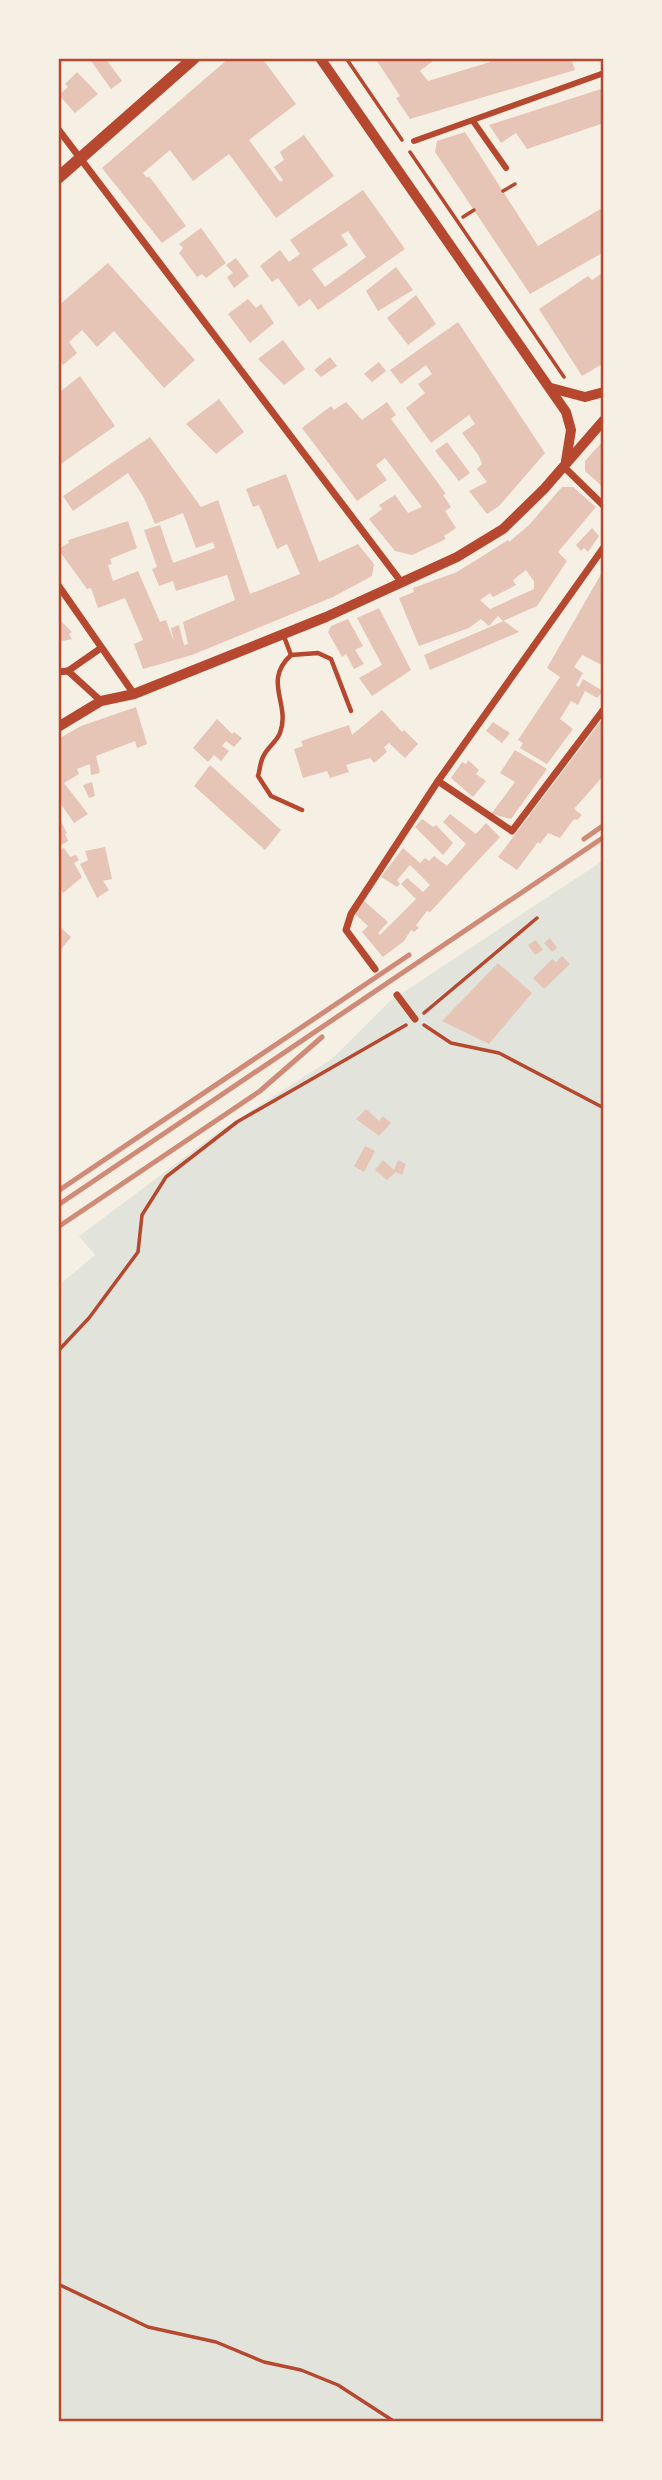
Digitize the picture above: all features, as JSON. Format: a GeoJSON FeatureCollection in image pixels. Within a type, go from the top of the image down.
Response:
{"type":"FeatureCollection","features":[{"type":"Feature","properties":{"kind":"main road"},"geometry":{"type":"LineString","coordinates":[[58,178],[194,58]]}},
{"type":"Feature","properties":{"kind":"street"},"geometry":{"type":"LineString","coordinates":[[320,58],[566,412],[571,430],[564,467]]}},
{"type":"Feature","properties":{"kind":"street"},"geometry":{"type":"LineString","coordinates":[[414,141],[604,74]]}},
{"type":"Feature","properties":{"kind":"street"},"geometry":{"type":"LineString","coordinates":[[473,121],[506,169]]}},
{"type":"Feature","properties":{"kind":"street"},"geometry":{"type":"LineString","coordinates":[[58,129],[402,583]]}},
{"type":"Feature","properties":{"kind":"street"},"geometry":{"type":"LineString","coordinates":[[551,388],[577,396],[604,392]]}},
{"type":"Feature","properties":{"kind":"street"},"geometry":{"type":"LineString","coordinates":[[58,727],[101,701],[134,694],[283,634],[402,583],[457,556],[502,529],[564,467],[604,420]]}},
{"type":"Feature","properties":{"kind":"street"},"geometry":{"type":"LineString","coordinates":[[564,467],[604,506]]}},
{"type":"Feature","properties":{"kind":"street"},"geometry":{"type":"LineString","coordinates":[[375,969],[346,930],[351,914],[438,781],[604,547]]}},
{"type":"Feature","properties":{"kind":"street"},"geometry":{"type":"LineString","coordinates":[[58,585],[134,694]]}},
{"type":"Feature","properties":{"kind":"street"},"geometry":{"type":"LineString","coordinates":[[58,673],[68,671],[100,648]]}},
{"type":"Feature","properties":{"kind":"street"},"geometry":{"type":"LineString","coordinates":[[68,671],[101,701]]}},
{"type":"Feature","properties":{"kind":"street"},"geometry":{"type":"LineString","coordinates":[[438,781],[512,831],[604,709]]}},
{"type":"Feature","properties":{"kind":"street"},"geometry":{"type":"LineString","coordinates":[[397,995],[415,1019]]}},
{"type":"Feature","properties":{"kind":"lane"},"geometry":{"type":"LineString","coordinates":[[283,634],[291,655]]}},
{"type":"Feature","properties":{"kind":"lane"},"geometry":{"type":"LineString","coordinates":[[302,810],[271,796],[258,776],[263,756],[280,733],[283,714],[276,681],[283,663],[291,655],[318,653],[331,659],[351,711]]}},
{"type":"Feature","properties":{"kind":"path"},"geometry":{"type":"LineString","coordinates":[[346,58],[577,396]]}},
{"type":"Feature","properties":{"kind":"path"},"geometry":{"type":"LineString","coordinates":[[503,191],[515,184]]}},
{"type":"Feature","properties":{"kind":"path"},"geometry":{"type":"LineString","coordinates":[[463,217],[474,210]]}},
{"type":"Feature","properties":{"kind":"path"},"geometry":{"type":"LineString","coordinates":[[58,1351],[89,1318],[138,1252],[142,1215],[166,1177],[237,1122],[415,1019],[537,918]]}},
{"type":"Feature","properties":{"kind":"path"},"geometry":{"type":"LineString","coordinates":[[415,1019],[451,1043],[499,1053],[604,1108]]}},
{"type":"Feature","properties":{"kind":"path"},"geometry":{"type":"LineString","coordinates":[[58,2284],[148,2327],[216,2342],[264,2362],[300,2370],[338,2385],[395,2422]]}},
{"type":"Feature","properties":{"kind":"shaded area"},"geometry":{"type":"Polygon","coordinates":[[[604,860],[604,2422],[58,2422],[58,1286],[95,1255],[79,1236],[221,1130],[333,1058],[390,1001],[604,860]]]}},
{"type":"Feature","properties":{"kind":"building"},"geometry":{"type":"Polygon","coordinates":[[[89,58],[105,58],[122,81],[111,89],[89,58]]]}},
{"type":"Feature","properties":{"kind":"building"},"geometry":{"type":"Polygon","coordinates":[[[229,58],[262,58],[296,104],[249,140],[280,182],[283,180],[274,167],[284,160],[280,152],[304,135],[334,176],[276,218],[229,154],[193,181],[170,150],[143,173],[147,178],[149,176],[186,226],[162,243],[102,168],[229,58]]]}},
{"type":"Feature","properties":{"kind":"building"},"geometry":{"type":"Polygon","coordinates":[[[375,58],[432,58],[434,60],[420,71],[428,81],[490,62],[489,58],[571,58],[575,70],[410,119],[396,98],[400,96],[375,58]]]}},
{"type":"Feature","properties":{"kind":"building"},"geometry":{"type":"Polygon","coordinates":[[[77,72],[98,94],[75,113],[59,95],[68,87],[65,84],[77,72]]]}},
{"type":"Feature","properties":{"kind":"building"},"geometry":{"type":"Polygon","coordinates":[[[604,88],[604,123],[527,149],[516,133],[501,143],[489,125],[604,88]]]}},
{"type":"Feature","properties":{"kind":"building"},"geometry":{"type":"Polygon","coordinates":[[[465,132],[538,246],[604,207],[604,252],[530,294],[435,152],[437,141],[465,132]]]}},
{"type":"Feature","properties":{"kind":"building"},"geometry":{"type":"Polygon","coordinates":[[[363,190],[405,249],[318,310],[310,299],[299,307],[278,278],[272,282],[260,266],[280,250],[289,262],[300,254],[290,240],[363,190]],[[348,231],[341,235],[348,245],[312,269],[325,287],[366,257],[348,231]]]}},
{"type":"Feature","properties":{"kind":"building"},"geometry":{"type":"Polygon","coordinates":[[[201,228],[226,263],[206,278],[202,274],[197,277],[179,253],[183,248],[179,244],[201,228]]]}},
{"type":"Feature","properties":{"kind":"building"},"geometry":{"type":"Polygon","coordinates":[[[236,258],[249,276],[234,288],[227,277],[233,273],[226,265],[236,258]]]}},
{"type":"Feature","properties":{"kind":"building"},"geometry":{"type":"Polygon","coordinates":[[[108,263],[195,360],[164,388],[114,331],[97,347],[82,330],[69,342],[77,353],[63,365],[58,359],[58,306],[108,263]]]}},
{"type":"Feature","properties":{"kind":"building"},"geometry":{"type":"Polygon","coordinates":[[[396,267],[413,290],[378,311],[366,291],[396,267]]]}},
{"type":"Feature","properties":{"kind":"building"},"geometry":{"type":"Polygon","coordinates":[[[604,272],[604,363],[582,376],[539,309],[588,276],[592,280],[604,272]]]}},
{"type":"Feature","properties":{"kind":"building"},"geometry":{"type":"Polygon","coordinates":[[[416,295],[436,324],[408,345],[387,318],[416,295]]]}},
{"type":"Feature","properties":{"kind":"building"},"geometry":{"type":"Polygon","coordinates":[[[248,299],[256,308],[261,304],[274,323],[250,343],[228,314],[248,299]]]}},
{"type":"Feature","properties":{"kind":"building"},"geometry":{"type":"Polygon","coordinates":[[[458,322],[545,453],[499,506],[487,514],[469,491],[487,482],[477,469],[482,464],[479,456],[462,433],[475,424],[469,415],[431,443],[406,408],[425,393],[418,384],[432,374],[426,365],[401,384],[390,370],[458,322]]]}},
{"type":"Feature","properties":{"kind":"building"},"geometry":{"type":"Polygon","coordinates":[[[283,340],[305,369],[284,385],[258,359],[283,340]]]}},
{"type":"Feature","properties":{"kind":"building"},"geometry":{"type":"Polygon","coordinates":[[[330,357],[337,366],[321,377],[314,370],[330,357]]]}},
{"type":"Feature","properties":{"kind":"building"},"geometry":{"type":"Polygon","coordinates":[[[379,362],[386,371],[372,382],[364,374],[379,362]]]}},
{"type":"Feature","properties":{"kind":"building"},"geometry":{"type":"Polygon","coordinates":[[[80,376],[115,426],[58,466],[58,387],[61,391],[80,376]]]}},
{"type":"Feature","properties":{"kind":"building"},"geometry":{"type":"Polygon","coordinates":[[[219,399],[244,432],[216,454],[186,424],[219,399]]]}},
{"type":"Feature","properties":{"kind":"building"},"geometry":{"type":"Polygon","coordinates":[[[346,402],[362,420],[387,402],[396,415],[391,419],[446,494],[443,495],[451,507],[445,511],[456,528],[444,536],[446,539],[412,555],[395,551],[369,519],[382,509],[379,505],[395,495],[408,513],[422,507],[385,458],[376,465],[387,480],[357,501],[302,428],[331,406],[334,410],[346,402]]]}},
{"type":"Feature","properties":{"kind":"building"},"geometry":{"type":"Polygon","coordinates":[[[150,437],[201,507],[218,500],[250,594],[300,574],[287,544],[277,549],[259,505],[253,507],[246,489],[286,474],[319,562],[358,544],[374,564],[372,576],[333,597],[192,655],[143,669],[134,644],[143,640],[125,598],[98,608],[91,588],[87,589],[58,549],[69,543],[68,540],[128,521],[137,548],[110,559],[112,564],[108,565],[113,581],[138,571],[160,622],[166,620],[174,642],[171,628],[179,625],[184,645],[188,644],[183,622],[235,600],[227,575],[176,591],[173,581],[159,586],[152,569],[157,567],[144,530],[160,525],[173,563],[215,548],[213,542],[196,548],[183,513],[155,524],[144,498],[128,473],[73,511],[63,496],[150,437]]]}},
{"type":"Feature","properties":{"kind":"building"},"geometry":{"type":"Polygon","coordinates":[[[603,441],[604,488],[585,471],[585,461],[603,441]]]}},
{"type":"Feature","properties":{"kind":"building"},"geometry":{"type":"Polygon","coordinates":[[[447,442],[470,473],[459,481],[435,451],[447,442]]]}},
{"type":"Feature","properties":{"kind":"building"},"geometry":{"type":"Polygon","coordinates":[[[562,487],[573,487],[596,507],[558,552],[567,561],[537,606],[503,621],[498,616],[489,626],[481,619],[469,628],[419,646],[399,598],[414,592],[413,588],[457,572],[508,540],[509,542],[529,525],[562,487]],[[526,570],[513,580],[516,585],[493,597],[490,593],[480,600],[490,609],[534,589],[534,581],[526,570]]]}},
{"type":"Feature","properties":{"kind":"building"},"geometry":{"type":"Polygon","coordinates":[[[592,528],[599,536],[588,552],[584,548],[581,551],[576,545],[592,528]]]}},
{"type":"Feature","properties":{"kind":"building"},"geometry":{"type":"Polygon","coordinates":[[[604,569],[604,661],[602,665],[582,655],[574,667],[583,673],[576,685],[579,687],[583,679],[603,691],[597,698],[585,691],[578,705],[571,701],[560,719],[573,729],[547,764],[520,748],[523,743],[518,740],[560,677],[547,668],[604,569]]]}},
{"type":"Feature","properties":{"kind":"building"},"geometry":{"type":"Polygon","coordinates":[[[379,608],[411,670],[372,696],[359,678],[382,665],[357,618],[379,608]]]}},
{"type":"Feature","properties":{"kind":"building"},"geometry":{"type":"Polygon","coordinates":[[[58,618],[72,632],[69,634],[72,639],[58,642],[58,618]]]}},
{"type":"Feature","properties":{"kind":"building"},"geometry":{"type":"Polygon","coordinates":[[[348,619],[363,646],[355,650],[364,664],[354,669],[346,654],[342,657],[328,632],[331,626],[348,619]]]}},
{"type":"Feature","properties":{"kind":"building"},"geometry":{"type":"Polygon","coordinates":[[[504,621],[519,632],[430,670],[424,655],[504,621]]]}},
{"type":"Feature","properties":{"kind":"building"},"geometry":{"type":"Polygon","coordinates":[[[136,707],[147,744],[137,748],[135,741],[96,756],[100,773],[91,775],[90,764],[77,769],[79,774],[64,783],[88,814],[74,823],[58,800],[58,739],[81,726],[136,707]]]}},
{"type":"Feature","properties":{"kind":"building"},"geometry":{"type":"Polygon","coordinates":[[[382,710],[402,732],[404,730],[418,744],[405,758],[389,743],[384,747],[387,752],[374,763],[370,758],[346,765],[349,772],[330,778],[327,771],[303,778],[294,749],[303,746],[301,741],[349,725],[352,735],[382,710]]]}},
{"type":"Feature","properties":{"kind":"building"},"geometry":{"type":"Polygon","coordinates":[[[604,717],[604,758],[601,762],[604,775],[574,809],[582,815],[577,820],[574,819],[560,838],[548,833],[517,870],[498,857],[604,717]]]}},
{"type":"Feature","properties":{"kind":"building"},"geometry":{"type":"Polygon","coordinates":[[[217,719],[232,734],[234,732],[242,738],[234,747],[226,741],[222,746],[229,751],[221,761],[214,755],[208,762],[193,748],[217,719]]]}},
{"type":"Feature","properties":{"kind":"building"},"geometry":{"type":"Polygon","coordinates":[[[493,722],[510,733],[502,743],[486,731],[493,722]]]}},
{"type":"Feature","properties":{"kind":"building"},"geometry":{"type":"Polygon","coordinates":[[[515,750],[547,769],[511,819],[491,814],[515,782],[500,773],[515,750]]]}},
{"type":"Feature","properties":{"kind":"building"},"geometry":{"type":"Polygon","coordinates":[[[468,760],[479,770],[476,774],[486,781],[473,797],[451,778],[462,762],[466,764],[468,760]]]}},
{"type":"Feature","properties":{"kind":"building"},"geometry":{"type":"Polygon","coordinates":[[[210,765],[281,830],[265,850],[194,786],[210,765]]]}},
{"type":"Feature","properties":{"kind":"building"},"geometry":{"type":"Polygon","coordinates":[[[92,782],[95,796],[89,798],[83,785],[92,782]]]}},
{"type":"Feature","properties":{"kind":"building"},"geometry":{"type":"Polygon","coordinates":[[[450,814],[476,834],[486,823],[500,837],[430,912],[427,911],[416,925],[419,928],[414,932],[411,930],[404,941],[383,957],[362,932],[368,926],[355,914],[363,900],[388,922],[378,933],[380,935],[416,899],[401,884],[407,878],[423,892],[430,885],[410,865],[397,880],[400,884],[397,887],[381,877],[403,848],[420,863],[425,858],[429,861],[434,856],[447,866],[466,844],[443,822],[450,814]]]}},
{"type":"Feature","properties":{"kind":"building"},"geometry":{"type":"Polygon","coordinates":[[[58,817],[67,833],[65,834],[68,841],[61,845],[58,845],[58,817]]]}},
{"type":"Feature","properties":{"kind":"building"},"geometry":{"type":"Polygon","coordinates":[[[422,819],[433,827],[436,825],[453,843],[443,855],[415,827],[422,819]]]}},
{"type":"Feature","properties":{"kind":"building"},"geometry":{"type":"Polygon","coordinates":[[[105,847],[112,879],[103,881],[109,890],[97,898],[80,864],[88,860],[85,851],[105,847]]]}},
{"type":"Feature","properties":{"kind":"building"},"geometry":{"type":"Polygon","coordinates":[[[64,848],[70,857],[76,855],[79,860],[74,863],[82,877],[63,893],[58,885],[58,852],[64,848]]]}},
{"type":"Feature","properties":{"kind":"building"},"geometry":{"type":"Polygon","coordinates":[[[61,928],[71,937],[58,953],[58,932],[61,928]]]}},
{"type":"Feature","properties":{"kind":"building"},"geometry":{"type":"Polygon","coordinates":[[[550,938],[557,948],[552,952],[544,943],[550,938]]]}},
{"type":"Feature","properties":{"kind":"building"},"geometry":{"type":"Polygon","coordinates":[[[536,940],[543,950],[535,955],[528,945],[536,940]]]}},
{"type":"Feature","properties":{"kind":"building"},"geometry":{"type":"Polygon","coordinates":[[[562,956],[570,964],[544,989],[533,978],[552,959],[556,962],[562,956]]]}},
{"type":"Feature","properties":{"kind":"building"},"geometry":{"type":"Polygon","coordinates":[[[498,963],[532,993],[489,1044],[442,1021],[498,963]]]}},
{"type":"Feature","properties":{"kind":"building"},"geometry":{"type":"Polygon","coordinates":[[[366,1109],[379,1121],[383,1116],[391,1123],[379,1136],[356,1119],[366,1109]]]}},
{"type":"Feature","properties":{"kind":"building"},"geometry":{"type":"Polygon","coordinates":[[[365,1146],[375,1151],[364,1172],[354,1166],[365,1146]]]}},
{"type":"Feature","properties":{"kind":"building"},"geometry":{"type":"Polygon","coordinates":[[[383,1160],[394,1170],[398,1160],[406,1164],[402,1175],[396,1172],[387,1180],[375,1170],[383,1160]]]}},
{"type":"Feature","properties":{"kind":"railway"},"geometry":{"type":"LineString","coordinates":[[584,839],[604,825]]}},
{"type":"Feature","properties":{"kind":"railway"},"geometry":{"type":"LineString","coordinates":[[58,1205],[604,837]]}},
{"type":"Feature","properties":{"kind":"railway"},"geometry":{"type":"LineString","coordinates":[[58,1191],[409,955]]}},
{"type":"Feature","properties":{"kind":"railway"},"geometry":{"type":"LineString","coordinates":[[58,1227],[260,1091],[322,1037]]}}]}
